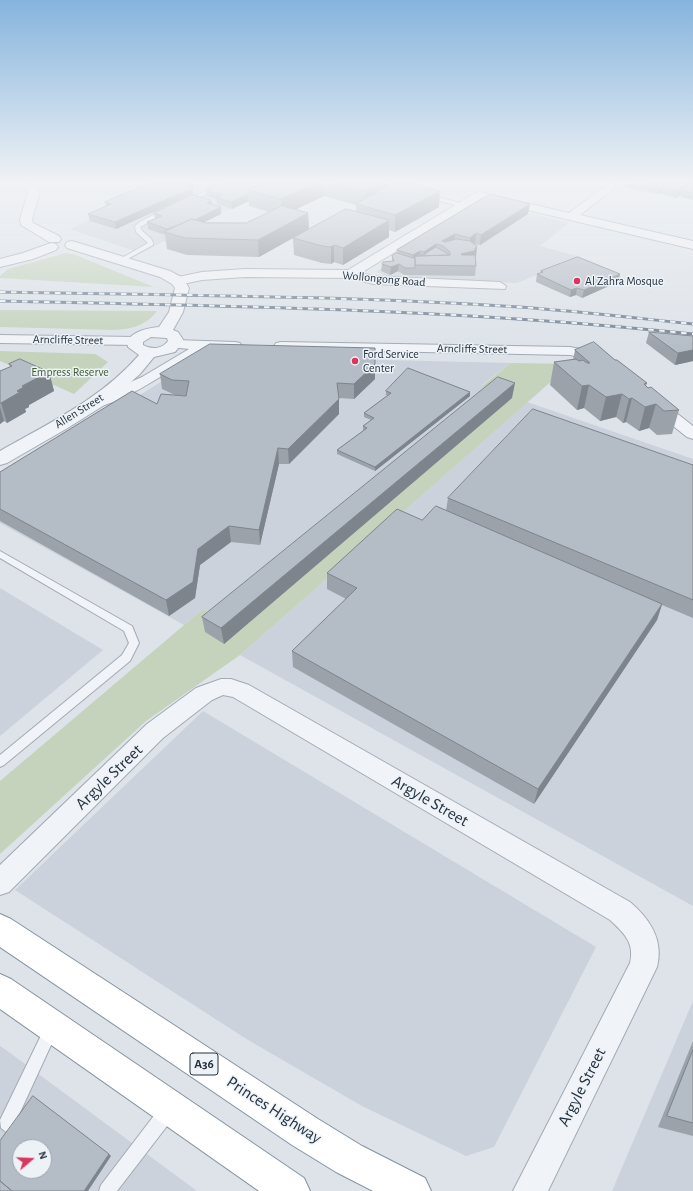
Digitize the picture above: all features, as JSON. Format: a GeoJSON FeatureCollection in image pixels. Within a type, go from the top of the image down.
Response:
{"type":"FeatureCollection","features":[{"type":"Feature","properties":{"kind":"highway","name":"Princes Highway"},"geometry":{"type":"LineString","coordinates":[[0,928],[305,1132],[349,1159],[412,1191]]}},
{"type":"Feature","properties":{"kind":"highway"},"geometry":{"type":"LineString","coordinates":[[0,990],[288,1190]]}},
{"type":"Feature","properties":{"kind":"street"},"geometry":{"type":"LineString","coordinates":[[0,262],[28,256],[53,243],[47,239]]}},
{"type":"Feature","properties":{"kind":"street"},"geometry":{"type":"LineString","coordinates":[[351,274],[408,239]]}},
{"type":"Feature","properties":{"kind":"street"},"geometry":{"type":"LineString","coordinates":[[664,239],[692,245]]}},
{"type":"Feature","properties":{"kind":"street","name":"Wollongong Road"},"geometry":{"type":"LineString","coordinates":[[53,243],[62,248],[72,245],[122,260],[153,270],[178,281],[202,276],[245,273],[351,274],[377,281],[500,286]]}},
{"type":"Feature","properties":{"kind":"street","name":"Wollongong Road"},"geometry":{"type":"LineString","coordinates":[[153,270],[236,270],[245,273]]}},
{"type":"Feature","properties":{"kind":"street"},"geometry":{"type":"LineString","coordinates":[[164,332],[176,312],[182,288],[178,281]]}},
{"type":"Feature","properties":{"kind":"street"},"geometry":{"type":"LineString","coordinates":[[175,344],[176,341],[173,336],[164,332],[146,334],[135,341],[134,344],[139,350],[149,353],[168,350],[175,344],[246,346]]}},
{"type":"Feature","properties":{"kind":"street","name":"Arncliffe Street"},"geometry":{"type":"LineString","coordinates":[[0,339],[135,341]]}},
{"type":"Feature","properties":{"kind":"street"},"geometry":{"type":"LineString","coordinates":[[93,404],[147,380],[193,352],[227,346]]}},
{"type":"Feature","properties":{"kind":"street","name":"Arncliffe Street"},"geometry":{"type":"LineString","coordinates":[[268,346],[570,352],[596,356],[609,365]]}},
{"type":"Feature","properties":{"kind":"street","name":"Allen Street"},"geometry":{"type":"LineString","coordinates":[[0,459],[93,404],[139,366],[149,353]]}},
{"type":"Feature","properties":{"kind":"street"},"geometry":{"type":"LineString","coordinates":[[643,393],[693,434]]}},
{"type":"Feature","properties":{"kind":"street","name":"Argyle Street"},"geometry":{"type":"LineString","coordinates":[[0,883],[155,731],[204,694],[221,687],[236,689],[620,911],[636,926],[642,935],[647,956],[643,967],[530,1191]]}},
{"type":"Feature","properties":{"kind":"lane"},"geometry":{"type":"LineString","coordinates":[[122,260],[151,244],[147,239]]}},
{"type":"Feature","properties":{"kind":"lane"},"geometry":{"type":"LineString","coordinates":[[0,554],[128,629],[134,643],[126,658],[0,762]]}},
{"type":"Feature","properties":{"kind":"lane"},"geometry":{"type":"LineString","coordinates":[[28,1139],[7,1122],[52,1026]]}},
{"type":"Feature","properties":{"kind":"lane"},"geometry":{"type":"LineString","coordinates":[[107,1191],[170,1108]]}},
{"type":"Feature","properties":{"kind":"shaded area"},"geometry":{"type":"Polygon","coordinates":[[[98,239],[170,239],[140,253],[98,239]]]}},
{"type":"Feature","properties":{"kind":"shaded area"},"geometry":{"type":"Polygon","coordinates":[[[429,239],[549,239],[540,246],[580,257],[517,283],[387,276],[376,272],[429,239]]]}},
{"type":"Feature","properties":{"kind":"shaded area"},"geometry":{"type":"Polygon","coordinates":[[[214,356],[511,363],[482,385],[493,390],[215,616],[203,609],[184,625],[0,523],[0,482],[201,357],[214,356]]]}},
{"type":"Feature","properties":{"kind":"shaded area"},"geometry":{"type":"Polygon","coordinates":[[[527,402],[693,459],[693,906],[240,655],[527,402]]]}},
{"type":"Feature","properties":{"kind":"shaded area"},"geometry":{"type":"Polygon","coordinates":[[[0,588],[103,650],[0,736],[0,588]]]}},
{"type":"Feature","properties":{"kind":"shaded area"},"geometry":{"type":"Polygon","coordinates":[[[203,711],[596,947],[494,1147],[466,1156],[362,1106],[248,1040],[15,890],[203,711]]]}},
{"type":"Feature","properties":{"kind":"shaded area"},"geometry":{"type":"Polygon","coordinates":[[[693,1001],[693,1191],[612,1191],[693,1001]]]}},
{"type":"Feature","properties":{"kind":"shaded area"},"geometry":{"type":"Polygon","coordinates":[[[0,1046],[6,1050],[197,1191],[0,1191],[0,1046]]]}},
{"type":"Feature","properties":{"kind":"green space"},"geometry":{"type":"Polygon","coordinates":[[[66,253],[73,254],[154,287],[0,278],[0,276],[8,269],[66,253]]]}},
{"type":"Feature","properties":{"kind":"green space"},"geometry":{"type":"Polygon","coordinates":[[[0,310],[157,311],[148,320],[138,326],[114,330],[0,327],[0,310]]]}},
{"type":"Feature","properties":{"kind":"green space","name":"Empress Reserve"},"geometry":{"type":"Polygon","coordinates":[[[0,351],[95,354],[108,362],[74,394],[0,361],[0,351]]]}},
{"type":"Feature","properties":{"kind":"green space"},"geometry":{"type":"Polygon","coordinates":[[[511,363],[571,364],[240,655],[146,721],[0,854],[0,781],[203,609],[215,616],[492,390],[482,386],[511,363]]]}},
{"type":"Feature","properties":{"kind":"building"},"geometry":{"type":"Polygon","coordinates":[[[206,239],[261,239],[258,240],[206,239]]]}},
{"type":"Feature","properties":{"kind":"building"},"geometry":{"type":"Polygon","coordinates":[[[295,239],[358,239],[343,248],[334,245],[331,247],[295,239]]]}},
{"type":"Feature","properties":{"kind":"building"},"geometry":{"type":"Polygon","coordinates":[[[416,239],[446,239],[442,241],[445,242],[457,239],[470,241],[477,246],[474,251],[461,254],[475,255],[476,266],[415,265],[415,256],[450,255],[450,252],[443,246],[436,244],[424,252],[420,251],[413,255],[397,250],[416,239]]]}},
{"type":"Feature","properties":{"kind":"building"},"geometry":{"type":"Polygon","coordinates":[[[436,247],[450,255],[416,256],[420,254],[423,255],[436,247]]]}},
{"type":"Feature","properties":{"kind":"building"},"geometry":{"type":"Polygon","coordinates":[[[397,253],[413,258],[415,257],[415,268],[405,268],[399,264],[391,267],[382,264],[383,262],[394,261],[392,256],[397,253]]]}},
{"type":"Feature","properties":{"kind":"building","name":"Al Zahra Mosque"},"geometry":{"type":"Polygon","coordinates":[[[578,257],[620,274],[584,290],[577,288],[571,290],[537,274],[543,272],[541,271],[578,257]]]}},
{"type":"Feature","properties":{"kind":"building"},"geometry":{"type":"Polygon","coordinates":[[[649,332],[693,336],[693,350],[678,353],[649,332]]]}},
{"type":"Feature","properties":{"kind":"building"},"geometry":{"type":"Polygon","coordinates":[[[594,342],[615,360],[647,383],[644,384],[648,388],[651,387],[679,410],[664,411],[656,404],[645,407],[632,398],[629,399],[622,394],[606,397],[589,385],[582,386],[554,362],[576,359],[590,363],[575,350],[594,342]]]}},
{"type":"Feature","properties":{"kind":"building"},"geometry":{"type":"Polygon","coordinates":[[[210,344],[375,348],[375,364],[354,384],[337,383],[339,399],[288,449],[278,448],[259,530],[229,526],[198,549],[193,582],[166,600],[0,509],[0,472],[132,391],[157,404],[161,394],[186,396],[189,381],[172,380],[160,374],[210,344]]]}},
{"type":"Feature","properties":{"kind":"building"},"geometry":{"type":"Polygon","coordinates":[[[20,359],[49,372],[22,386],[24,387],[17,391],[20,392],[0,403],[0,371],[12,366],[9,364],[20,359]]]}},
{"type":"Feature","properties":{"kind":"building"},"geometry":{"type":"Polygon","coordinates":[[[408,368],[470,392],[375,467],[337,450],[367,428],[363,426],[374,418],[364,413],[391,393],[386,391],[408,368]]]}},
{"type":"Feature","properties":{"kind":"building"},"geometry":{"type":"Polygon","coordinates":[[[498,377],[515,383],[221,628],[202,617],[498,377]]]}},
{"type":"Feature","properties":{"kind":"building"},"geometry":{"type":"Polygon","coordinates":[[[533,409],[693,465],[693,600],[448,498],[533,409]]]}},
{"type":"Feature","properties":{"kind":"building"},"geometry":{"type":"Polygon","coordinates":[[[436,506],[662,604],[538,789],[292,651],[357,588],[327,573],[397,509],[422,520],[436,506]]]}},
{"type":"Feature","properties":{"kind":"building"},"geometry":{"type":"Polygon","coordinates":[[[693,1050],[693,1123],[667,1116],[693,1050]]]}},
{"type":"Feature","properties":{"kind":"building"},"geometry":{"type":"Polygon","coordinates":[[[33,1096],[109,1154],[84,1191],[12,1191],[0,1181],[0,1141],[33,1096]]]}},
{"type":"Feature","properties":{"kind":"building"},"geometry":{"type":"Polygon","coordinates":[[[0,1181],[12,1191],[0,1191],[0,1181]]]}},
{"type":"Feature","properties":{"kind":"railway"},"geometry":{"type":"LineString","coordinates":[[0,292],[260,296],[390,300],[562,310],[693,324]]}},
{"type":"Feature","properties":{"kind":"railway"},"geometry":{"type":"LineString","coordinates":[[0,301],[260,307],[433,314],[520,319],[693,334]]}},
{"type":"Feature","properties":{"kind":"place","name":"Al Zahra Mosque"},"geometry":{"type":"Point","coordinates":[577,281]}},
{"type":"Feature","properties":{"kind":"place","name":"Ford Service Center"},"geometry":{"type":"Point","coordinates":[355,361]}}]}
